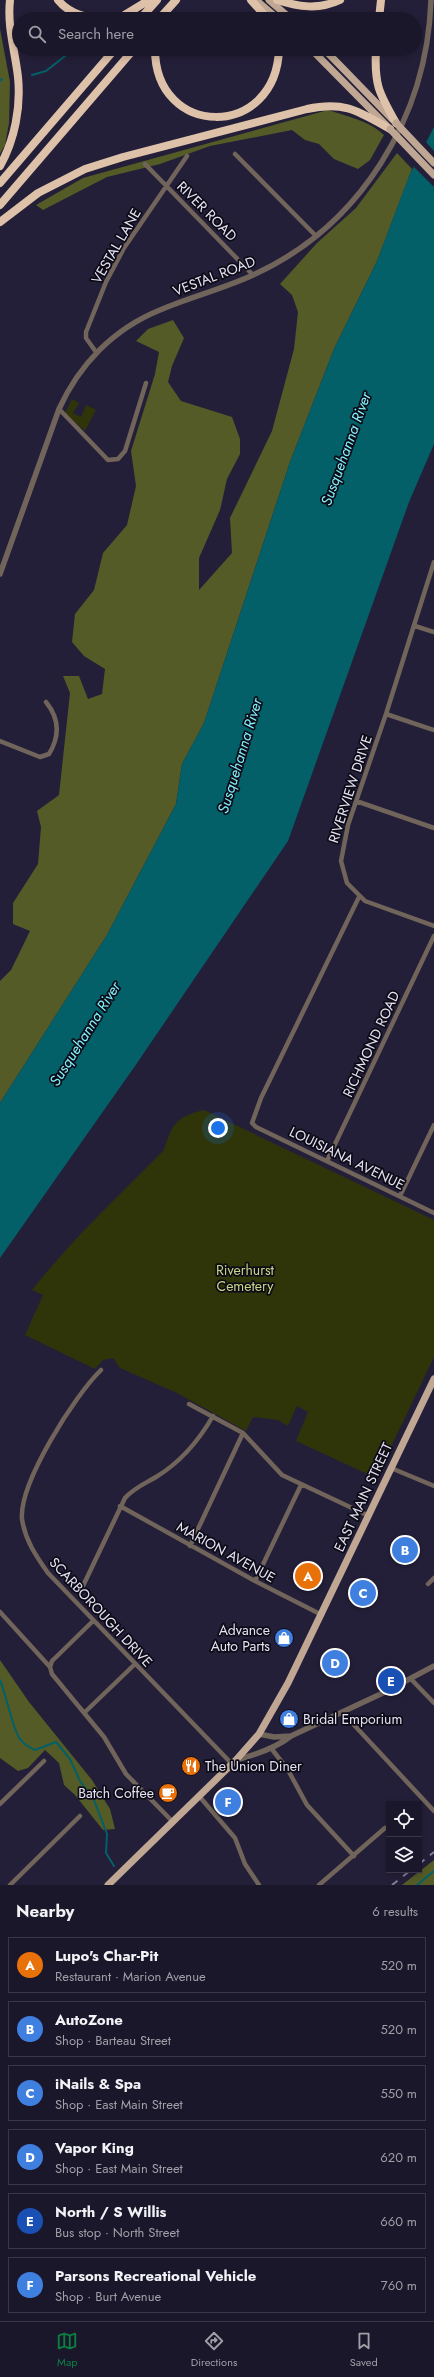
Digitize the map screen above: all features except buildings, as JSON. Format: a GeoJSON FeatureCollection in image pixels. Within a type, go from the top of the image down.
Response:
{"type":"FeatureCollection","features":[{"type":"Feature","properties":{"kind":"highway"},"geometry":{"type":"LineString","coordinates":[[10,0],[10,27],[12,40]]}},
{"type":"Feature","properties":{"kind":"highway"},"geometry":{"type":"LineString","coordinates":[[58,0],[74,12]]}},
{"type":"Feature","properties":{"kind":"highway"},"geometry":{"type":"LineString","coordinates":[[130,12],[149,0]]}},
{"type":"Feature","properties":{"kind":"highway"},"geometry":{"type":"LineString","coordinates":[[146,12],[157,0]]}},
{"type":"Feature","properties":{"kind":"highway"},"geometry":{"type":"LineString","coordinates":[[165,12],[176,0]]}},
{"type":"Feature","properties":{"kind":"highway"},"geometry":{"type":"LineString","coordinates":[[169,12],[176,0]]}},
{"type":"Feature","properties":{"kind":"highway"},"geometry":{"type":"LineString","coordinates":[[251,0],[262,12]]}},
{"type":"Feature","properties":{"kind":"highway"},"geometry":{"type":"LineString","coordinates":[[277,0],[302,7],[317,7],[340,0]]}},
{"type":"Feature","properties":{"kind":"highway"},"geometry":{"type":"LineString","coordinates":[[379,12],[380,0]]}},
{"type":"Feature","properties":{"kind":"highway"},"geometry":{"type":"LineString","coordinates":[[0,166],[10,145],[19,99],[18,77],[15,56]]}},
{"type":"Feature","properties":{"kind":"highway"},"geometry":{"type":"LineString","coordinates":[[0,183],[109,56]]}},
{"type":"Feature","properties":{"kind":"highway"},"geometry":{"type":"LineString","coordinates":[[0,205],[128,56]]}},
{"type":"Feature","properties":{"kind":"highway"},"geometry":{"type":"LineString","coordinates":[[156,56],[158,75],[172,99],[194,113],[206,117],[222,117],[243,112],[259,101],[269,89],[276,76],[278,56]]}},
{"type":"Feature","properties":{"kind":"highway"},"geometry":{"type":"LineString","coordinates":[[376,56],[375,79],[379,94],[393,126]]}},
{"type":"Feature","properties":{"kind":"highway"},"geometry":{"type":"LineString","coordinates":[[0,222],[38,194],[85,169],[123,157],[307,109],[327,105],[347,107],[393,126]]}},
{"type":"Feature","properties":{"kind":"main road"},"geometry":{"type":"LineString","coordinates":[[256,0],[270,12]]}},
{"type":"Feature","properties":{"kind":"main road"},"geometry":{"type":"LineString","coordinates":[[269,0],[283,12]]}},
{"type":"Feature","properties":{"kind":"main road"},"geometry":{"type":"LineString","coordinates":[[318,56],[434,163]]}},
{"type":"Feature","properties":{"kind":"main road"},"geometry":{"type":"LineString","coordinates":[[330,56],[393,126],[434,175]]}},
{"type":"Feature","properties":{"kind":"main road","name":"EAST MAIN STREET"},"geometry":{"type":"LineString","coordinates":[[108,1885],[234,1762],[259,1734],[288,1684],[434,1379]]}},
{"type":"Feature","properties":{"kind":"street","name":"VESTAL ROAD"},"geometry":{"type":"LineString","coordinates":[[0,574],[59,409],[77,376],[96,352],[123,330],[147,316],[253,275],[281,261],[316,236],[340,215],[361,192],[385,158],[402,125],[415,94],[425,59],[431,0]]}},
{"type":"Feature","properties":{"kind":"street"},"geometry":{"type":"LineString","coordinates":[[235,154],[265,182],[316,236]]}},
{"type":"Feature","properties":{"kind":"street","name":"VESTAL LANE"},"geometry":{"type":"LineString","coordinates":[[96,352],[86,338],[86,332],[106,282],[124,248],[187,156]]}},
{"type":"Feature","properties":{"kind":"street","name":"RIVER ROAD"},"geometry":{"type":"LineString","coordinates":[[145,164],[253,275]]}},
{"type":"Feature","properties":{"kind":"street"},"geometry":{"type":"LineString","coordinates":[[59,409],[108,460],[118,459],[125,451],[146,383]]}},
{"type":"Feature","properties":{"kind":"street","name":"RIVERVIEW DRIVE"},"geometry":{"type":"LineString","coordinates":[[359,897],[347,883],[341,861],[348,825],[415,626],[434,562]]}},
{"type":"Feature","properties":{"kind":"street"},"geometry":{"type":"LineString","coordinates":[[415,626],[434,632]]}},
{"type":"Feature","properties":{"kind":"street"},"geometry":{"type":"LineString","coordinates":[[0,741],[40,757],[49,754],[54,743],[57,719],[46,702]]}},
{"type":"Feature","properties":{"kind":"street"},"geometry":{"type":"LineString","coordinates":[[386,714],[434,730]]}},
{"type":"Feature","properties":{"kind":"street"},"geometry":{"type":"LineString","coordinates":[[356,801],[434,828]]}},
{"type":"Feature","properties":{"kind":"street"},"geometry":{"type":"LineString","coordinates":[[359,897],[381,908],[434,926]]}},
{"type":"Feature","properties":{"kind":"street","name":"LOUISIANA AVENUE"},"geometry":{"type":"LineString","coordinates":[[359,897],[264,1092],[252,1122],[256,1127],[434,1213]]}},
{"type":"Feature","properties":{"kind":"street","name":"RICHMOND ROAD"},"geometry":{"type":"LineString","coordinates":[[327,1161],[434,936]]}},
{"type":"Feature","properties":{"kind":"street"},"geometry":{"type":"LineString","coordinates":[[400,1196],[434,1125]]}},
{"type":"Feature","properties":{"kind":"street","name":"SCARBOROUGH DRIVE"},"geometry":{"type":"LineString","coordinates":[[101,1370],[73,1407],[47,1449],[24,1495],[22,1517],[24,1531],[36,1556],[48,1573],[135,1664],[234,1762]]}},
{"type":"Feature","properties":{"kind":"street"},"geometry":{"type":"LineString","coordinates":[[189,1404],[243,1433],[282,1475],[369,1516]]}},
{"type":"Feature","properties":{"kind":"street"},"geometry":{"type":"LineString","coordinates":[[82,1588],[120,1506],[132,1490],[156,1477],[192,1448],[213,1416]]}},
{"type":"Feature","properties":{"kind":"street"},"geometry":{"type":"LineString","coordinates":[[190,1546],[243,1433]]}},
{"type":"Feature","properties":{"kind":"street"},"geometry":{"type":"LineString","coordinates":[[391,1468],[434,1486]]}},
{"type":"Feature","properties":{"kind":"street"},"geometry":{"type":"LineString","coordinates":[[255,1582],[301,1485]]}},
{"type":"Feature","properties":{"kind":"street","name":"MARION AVENUE"},"geometry":{"type":"LineString","coordinates":[[120,1506],[255,1582],[322,1615]]}},
{"type":"Feature","properties":{"kind":"street"},"geometry":{"type":"LineString","coordinates":[[428,1584],[434,1578]]}},
{"type":"Feature","properties":{"kind":"street"},"geometry":{"type":"LineString","coordinates":[[0,1612],[50,1667],[52,1674],[104,1737],[126,1774],[173,1822]]}},
{"type":"Feature","properties":{"kind":"street"},"geometry":{"type":"LineString","coordinates":[[50,1667],[52,1661],[93,1621]]}},
{"type":"Feature","properties":{"kind":"street"},"geometry":{"type":"LineString","coordinates":[[84,1713],[135,1664]]}},
{"type":"Feature","properties":{"kind":"street"},"geometry":{"type":"LineString","coordinates":[[234,1762],[271,1748],[291,1736],[411,1679],[434,1666]]}},
{"type":"Feature","properties":{"kind":"street"},"geometry":{"type":"LineString","coordinates":[[411,1679],[434,1703]]}},
{"type":"Feature","properties":{"kind":"street"},"geometry":{"type":"LineString","coordinates":[[342,1712],[434,1811]]}},
{"type":"Feature","properties":{"kind":"street"},"geometry":{"type":"LineString","coordinates":[[259,1734],[274,1737],[291,1736]]}},
{"type":"Feature","properties":{"kind":"street"},"geometry":{"type":"LineString","coordinates":[[271,1748],[288,1770],[307,1805],[354,1856]]}},
{"type":"Feature","properties":{"kind":"street"},"geometry":{"type":"LineString","coordinates":[[0,1804],[44,1761]]}},
{"type":"Feature","properties":{"kind":"street"},"geometry":{"type":"LineString","coordinates":[[199,1796],[235,1838],[245,1864],[259,1885]]}},
{"type":"Feature","properties":{"kind":"street"},"geometry":{"type":"LineString","coordinates":[[10,1885],[80,1816]]}},
{"type":"Feature","properties":{"kind":"street"},"geometry":{"type":"LineString","coordinates":[[319,1885],[385,1828]]}},
{"type":"Feature","properties":{"kind":"green space"},"geometry":{"type":"Polygon","coordinates":[[[72,399],[79,403],[73,413],[81,417],[86,405],[96,410],[85,431],[65,413],[72,399]]]}},
{"type":"Feature","properties":{"kind":"green space","name":"Riverhurst Cemetery"},"geometry":{"type":"Polygon","coordinates":[[[204,1110],[434,1220],[434,1357],[376,1478],[296,1441],[308,1412],[297,1406],[288,1426],[278,1420],[253,1417],[246,1431],[177,1393],[120,1368],[113,1358],[103,1360],[95,1369],[25,1335],[43,1295],[32,1290],[79,1236],[164,1150],[170,1134],[177,1122],[187,1115],[204,1110]]]}},
{"type":"Feature","properties":{"kind":"shaded area"},"geometry":{"type":"Polygon","coordinates":[[[0,29],[10,82],[9,123],[5,145],[0,154],[0,29]]]}},
{"type":"Feature","properties":{"kind":"shaded area"},"geometry":{"type":"Polygon","coordinates":[[[328,110],[372,126],[384,135],[370,160],[358,169],[334,159],[319,144],[305,140],[292,130],[210,146],[160,164],[107,177],[43,210],[36,205],[83,178],[328,110]]]}},
{"type":"Feature","properties":{"kind":"shaded area"},"geometry":{"type":"Polygon","coordinates":[[[397,153],[412,169],[377,261],[334,349],[290,462],[204,723],[182,764],[176,804],[107,935],[0,1103],[0,981],[11,970],[30,931],[13,924],[13,903],[38,864],[41,827],[37,811],[59,795],[70,693],[63,676],[79,676],[88,699],[102,694],[105,669],[84,656],[72,642],[75,614],[94,590],[103,553],[127,525],[136,486],[131,451],[155,374],[159,352],[136,341],[148,329],[173,320],[184,338],[172,366],[168,382],[181,401],[232,417],[240,439],[240,454],[227,479],[220,510],[199,558],[199,590],[232,553],[230,518],[272,431],[294,349],[298,312],[292,295],[280,284],[317,243],[356,208],[397,153]]]}},
{"type":"Feature","properties":{"kind":"shaded area"},"geometry":{"type":"Polygon","coordinates":[[[0,1660],[29,1702],[92,1780],[110,1809],[115,1829],[103,1830],[75,1795],[64,1785],[59,1763],[45,1750],[28,1768],[18,1771],[0,1758],[0,1660]]]}},
{"type":"Feature","properties":{"kind":"shaded area"},"geometry":{"type":"Polygon","coordinates":[[[434,1860],[434,1885],[402,1885],[417,1873],[422,1873],[422,1869],[434,1860]]]}},
{"type":"Feature","properties":{"kind":"water","name":"Susquehanna River"},"geometry":{"type":"Polygon","coordinates":[[[434,127],[434,444],[409,502],[288,841],[135,1066],[0,1258],[0,1103],[107,935],[176,804],[182,764],[204,723],[290,462],[334,349],[377,261],[409,176],[434,127]]]}},
{"type":"Feature","properties":{"kind":"pier"},"geometry":{"type":"Polygon","coordinates":[[[425,141],[434,151],[434,187],[412,165],[425,141]]]}},
{"type":"Feature","properties":{"kind":"waterway"},"geometry":{"type":"LineString","coordinates":[[32,75],[46,71],[65,56]]}},
{"type":"Feature","properties":{"kind":"waterway"},"geometry":{"type":"LineString","coordinates":[[0,1680],[17,1735],[22,1741],[27,1746],[35,1750],[56,1742],[70,1759],[80,1781],[94,1800],[107,1834],[106,1853],[114,1866]]}},
{"type":"Feature","properties":{"kind":"waterway"},"geometry":{"type":"LineString","coordinates":[[417,1885],[434,1871]]}},
{"type":"Feature","properties":{"kind":"railway"},"geometry":{"type":"LineString","coordinates":[[422,1862],[434,1852]]}},
{"type":"Feature","properties":{"kind":"railway"},"geometry":{"type":"LineString","coordinates":[[392,1885],[407,1873]]}},
{"type":"Feature","properties":{"kind":"place","name":"AutoZone"},"geometry":{"type":"Point","coordinates":[405,1550]}},
{"type":"Feature","properties":{"kind":"place","name":"Lupo's Char-Pit"},"geometry":{"type":"Point","coordinates":[308,1576]}},
{"type":"Feature","properties":{"kind":"place","name":"iNails & Spa"},"geometry":{"type":"Point","coordinates":[363,1593]}},
{"type":"Feature","properties":{"kind":"place","name":"Advance Auto Parts"},"geometry":{"type":"Point","coordinates":[284,1638]}},
{"type":"Feature","properties":{"kind":"place","name":"Vapor King"},"geometry":{"type":"Point","coordinates":[335,1663]}},
{"type":"Feature","properties":{"kind":"place","name":"North / S Willis"},"geometry":{"type":"Point","coordinates":[391,1681]}},
{"type":"Feature","properties":{"kind":"place","name":"Bridal Emporium"},"geometry":{"type":"Point","coordinates":[289,1719]}},
{"type":"Feature","properties":{"kind":"place","name":"The Union Diner"},"geometry":{"type":"Point","coordinates":[191,1766]}},
{"type":"Feature","properties":{"kind":"place","name":"Batch Coffee"},"geometry":{"type":"Point","coordinates":[168,1793]}},
{"type":"Feature","properties":{"kind":"place","name":"Parsons Recreational Vehicle"},"geometry":{"type":"Point","coordinates":[228,1802]}}]}
